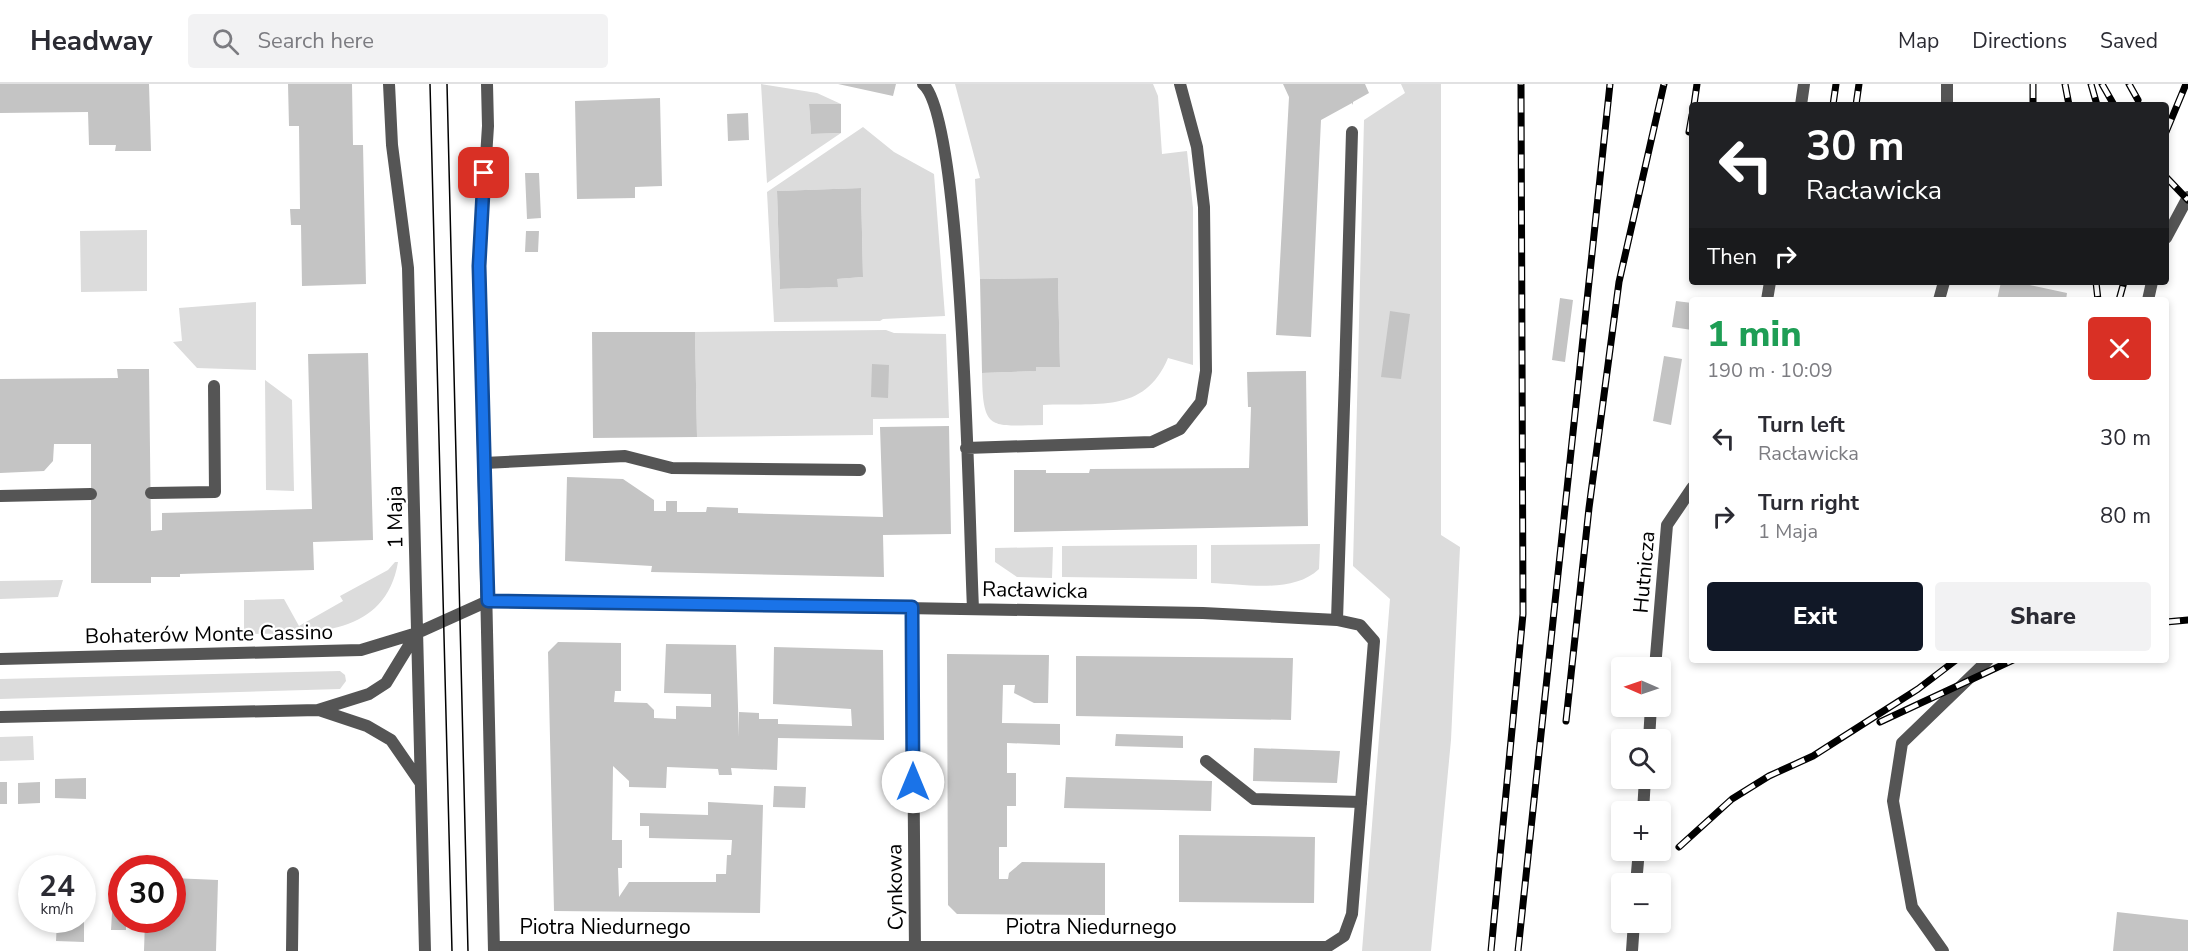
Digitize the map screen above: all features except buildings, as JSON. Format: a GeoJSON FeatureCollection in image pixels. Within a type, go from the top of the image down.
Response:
{"type":"FeatureCollection","features":[{"type":"Feature","properties":{"kind":"street","name":"1 Maja"},"geometry":{"type":"LineString","coordinates":[[389,84],[392,145],[408,268],[425,951]]}},
{"type":"Feature","properties":{"kind":"street"},"geometry":{"type":"LineString","coordinates":[[487,84],[488,126],[479,266],[494,949]]}},
{"type":"Feature","properties":{"kind":"street"},"geometry":{"type":"LineString","coordinates":[[923,84],[932,91],[941,123],[953,198],[973,608]]}},
{"type":"Feature","properties":{"kind":"street"},"geometry":{"type":"LineString","coordinates":[[966,448],[1152,442],[1180,429],[1201,402],[1206,370],[1204,207],[1197,147],[1180,84]]}},
{"type":"Feature","properties":{"kind":"street"},"geometry":{"type":"LineString","coordinates":[[1801,102],[1804,84]]}},
{"type":"Feature","properties":{"kind":"street"},"geometry":{"type":"LineString","coordinates":[[1947,84],[1947,102]]}},
{"type":"Feature","properties":{"kind":"street"},"geometry":{"type":"LineString","coordinates":[[1337,620],[1352,132]]}},
{"type":"Feature","properties":{"kind":"street"},"geometry":{"type":"LineString","coordinates":[[2169,232],[2188,197]]}},
{"type":"Feature","properties":{"kind":"street"},"geometry":{"type":"LineString","coordinates":[[151,493],[215,492],[214,386]]}},
{"type":"Feature","properties":{"kind":"street"},"geometry":{"type":"LineString","coordinates":[[484,463],[625,456],[672,468],[860,470]]}},
{"type":"Feature","properties":{"kind":"street","name":"Hutnicza"},"geometry":{"type":"LineString","coordinates":[[1656,657],[1667,525],[1689,492]]}},
{"type":"Feature","properties":{"kind":"street"},"geometry":{"type":"LineString","coordinates":[[0,496],[91,494]]}},
{"type":"Feature","properties":{"kind":"street","name":"Bohaterów Monte Cassino"},"geometry":{"type":"LineString","coordinates":[[0,659],[361,650],[417,633],[488,601]]}},
{"type":"Feature","properties":{"kind":"street","name":"Racławicka"},"geometry":{"type":"LineString","coordinates":[[488,601],[1203,613],[1337,620]]}},
{"type":"Feature","properties":{"kind":"street","name":"Cynkowa"},"geometry":{"type":"LineString","coordinates":[[912,607],[915,948]]}},
{"type":"Feature","properties":{"kind":"street","name":"Piotra Niedurnego"},"geometry":{"type":"LineString","coordinates":[[494,949],[1327,947],[1344,936],[1352,914],[1374,642],[1360,625],[1337,620]]}},
{"type":"Feature","properties":{"kind":"street"},"geometry":{"type":"LineString","coordinates":[[0,717],[318,710],[369,694],[386,683],[417,633]]}},
{"type":"Feature","properties":{"kind":"street"},"geometry":{"type":"LineString","coordinates":[[1943,951],[1912,907],[1893,801],[1902,743],[1985,663]]}},
{"type":"Feature","properties":{"kind":"street"},"geometry":{"type":"LineString","coordinates":[[318,710],[368,726],[391,740],[421,783]]}},
{"type":"Feature","properties":{"kind":"street"},"geometry":{"type":"LineString","coordinates":[[1206,761],[1254,799],[1361,802]]}},
{"type":"Feature","properties":{"kind":"street"},"geometry":{"type":"LineString","coordinates":[[292,951],[293,873]]}},
{"type":"Feature","properties":{"kind":"street"},"geometry":{"type":"LineString","coordinates":[[1632,951],[1633,933]]}},
{"type":"Feature","properties":{"kind":"shaded area"},"geometry":{"type":"Polygon","coordinates":[[[761,84],[817,93],[841,104],[809,104],[811,134],[841,133],[767,183],[761,84]]]}},
{"type":"Feature","properties":{"kind":"shaded area"},"geometry":{"type":"Polygon","coordinates":[[[955,84],[1153,84],[1158,96],[1162,154],[1187,151],[1193,208],[1193,365],[1168,358],[1158,376],[1146,389],[1116,402],[1043,405],[1043,425],[1011,425],[993,421],[984,406],[982,373],[1035,371],[1036,367],[1060,367],[1058,278],[980,279],[975,179],[980,178],[955,84]]]}},
{"type":"Feature","properties":{"kind":"shaded area"},"geometry":{"type":"Polygon","coordinates":[[[1401,84],[1441,84],[1441,535],[1460,547],[1451,740],[1431,951],[1362,951],[1390,599],[1353,566],[1364,120],[1405,93],[1401,84]]]}},
{"type":"Feature","properties":{"kind":"shaded area"},"geometry":{"type":"Polygon","coordinates":[[[863,127],[894,152],[934,174],[945,316],[880,321],[774,322],[767,192],[863,127]],[[861,188],[777,191],[780,289],[837,287],[837,279],[863,277],[861,188]]]}},
{"type":"Feature","properties":{"kind":"shaded area"},"geometry":{"type":"Polygon","coordinates":[[[147,230],[147,291],[81,292],[80,231],[147,230]]]}},
{"type":"Feature","properties":{"kind":"shaded area"},"geometry":{"type":"Polygon","coordinates":[[[256,302],[256,370],[197,368],[173,342],[182,341],[179,308],[256,302]]]}},
{"type":"Feature","properties":{"kind":"shaded area"},"geometry":{"type":"Polygon","coordinates":[[[886,330],[894,333],[946,334],[949,418],[873,419],[873,435],[697,437],[695,332],[886,330]]]}},
{"type":"Feature","properties":{"kind":"shaded area"},"geometry":{"type":"Polygon","coordinates":[[[265,380],[292,400],[294,491],[266,490],[265,380]]]}},
{"type":"Feature","properties":{"kind":"shaded area"},"geometry":{"type":"Polygon","coordinates":[[[1320,544],[1319,569],[1296,582],[1268,586],[1211,583],[1211,545],[1320,544]]]}},
{"type":"Feature","properties":{"kind":"shaded area"},"geometry":{"type":"Polygon","coordinates":[[[1197,545],[1197,579],[1062,577],[1062,546],[1197,545]]]}},
{"type":"Feature","properties":{"kind":"shaded area"},"geometry":{"type":"Polygon","coordinates":[[[1053,547],[1052,578],[1017,577],[995,562],[995,548],[1053,547]]]}},
{"type":"Feature","properties":{"kind":"shaded area"},"geometry":{"type":"Polygon","coordinates":[[[395,562],[398,562],[390,587],[377,606],[360,619],[339,627],[316,631],[244,634],[244,600],[284,599],[299,626],[343,601],[340,596],[388,570],[395,562]]]}},
{"type":"Feature","properties":{"kind":"shaded area"},"geometry":{"type":"Polygon","coordinates":[[[63,580],[58,597],[0,599],[0,581],[63,580]]]}},
{"type":"Feature","properties":{"kind":"shaded area"},"geometry":{"type":"Polygon","coordinates":[[[340,671],[345,675],[346,681],[340,689],[0,699],[0,679],[340,671]]]}},
{"type":"Feature","properties":{"kind":"shaded area"},"geometry":{"type":"Polygon","coordinates":[[[33,736],[34,760],[0,761],[0,737],[33,736]]]}},
{"type":"Feature","properties":{"kind":"tram line"},"geometry":{"type":"LineString","coordinates":[[430,84],[452,951]]}},
{"type":"Feature","properties":{"kind":"tram line"},"geometry":{"type":"LineString","coordinates":[[447,84],[468,951]]}},
{"type":"Feature","properties":{"kind":"railway"},"geometry":{"type":"LineString","coordinates":[[1491,951],[1523,614],[1521,84]]}},
{"type":"Feature","properties":{"kind":"railway"},"geometry":{"type":"LineString","coordinates":[[1518,951],[1610,84]]}},
{"type":"Feature","properties":{"kind":"railway"},"geometry":{"type":"LineString","coordinates":[[1566,721],[1589,508],[1619,282],[1664,84]]}},
{"type":"Feature","properties":{"kind":"railway"},"geometry":{"type":"LineString","coordinates":[[1694,102],[1697,84]]}},
{"type":"Feature","properties":{"kind":"railway"},"geometry":{"type":"LineString","coordinates":[[1833,102],[1836,84]]}},
{"type":"Feature","properties":{"kind":"railway"},"geometry":{"type":"LineString","coordinates":[[1856,102],[1859,84]]}},
{"type":"Feature","properties":{"kind":"railway"},"geometry":{"type":"LineString","coordinates":[[2033,84],[2033,102]]}},
{"type":"Feature","properties":{"kind":"railway"},"geometry":{"type":"LineString","coordinates":[[2065,84],[2068,102]]}},
{"type":"Feature","properties":{"kind":"railway"},"geometry":{"type":"LineString","coordinates":[[2091,84],[2096,102]]}},
{"type":"Feature","properties":{"kind":"railway"},"geometry":{"type":"LineString","coordinates":[[2102,84],[2112,102]]}},
{"type":"Feature","properties":{"kind":"railway"},"geometry":{"type":"LineString","coordinates":[[2129,84],[2138,100]]}},
{"type":"Feature","properties":{"kind":"railway"},"geometry":{"type":"LineString","coordinates":[[2169,125],[2186,84]]}},
{"type":"Feature","properties":{"kind":"railway"},"geometry":{"type":"LineString","coordinates":[[2169,180],[2188,200]]}},
{"type":"Feature","properties":{"kind":"railway"},"geometry":{"type":"LineString","coordinates":[[2096,285],[2098,297]]}},
{"type":"Feature","properties":{"kind":"railway"},"geometry":{"type":"LineString","coordinates":[[2120,297],[2123,285]]}},
{"type":"Feature","properties":{"kind":"railway"},"geometry":{"type":"LineString","coordinates":[[2169,622],[2188,620]]}},
{"type":"Feature","properties":{"kind":"railway"},"geometry":{"type":"LineString","coordinates":[[1679,847],[1732,799],[1769,776],[1813,756],[1918,689],[1952,663]]}},
{"type":"Feature","properties":{"kind":"railway"},"geometry":{"type":"LineString","coordinates":[[1880,722],[2007,663]]}},
{"type":"Feature","properties":{"kind":"route"},"geometry":{"type":"LineString","coordinates":[[484,173],[479,266],[488,601],[912,607],[913,782]]}}]}
